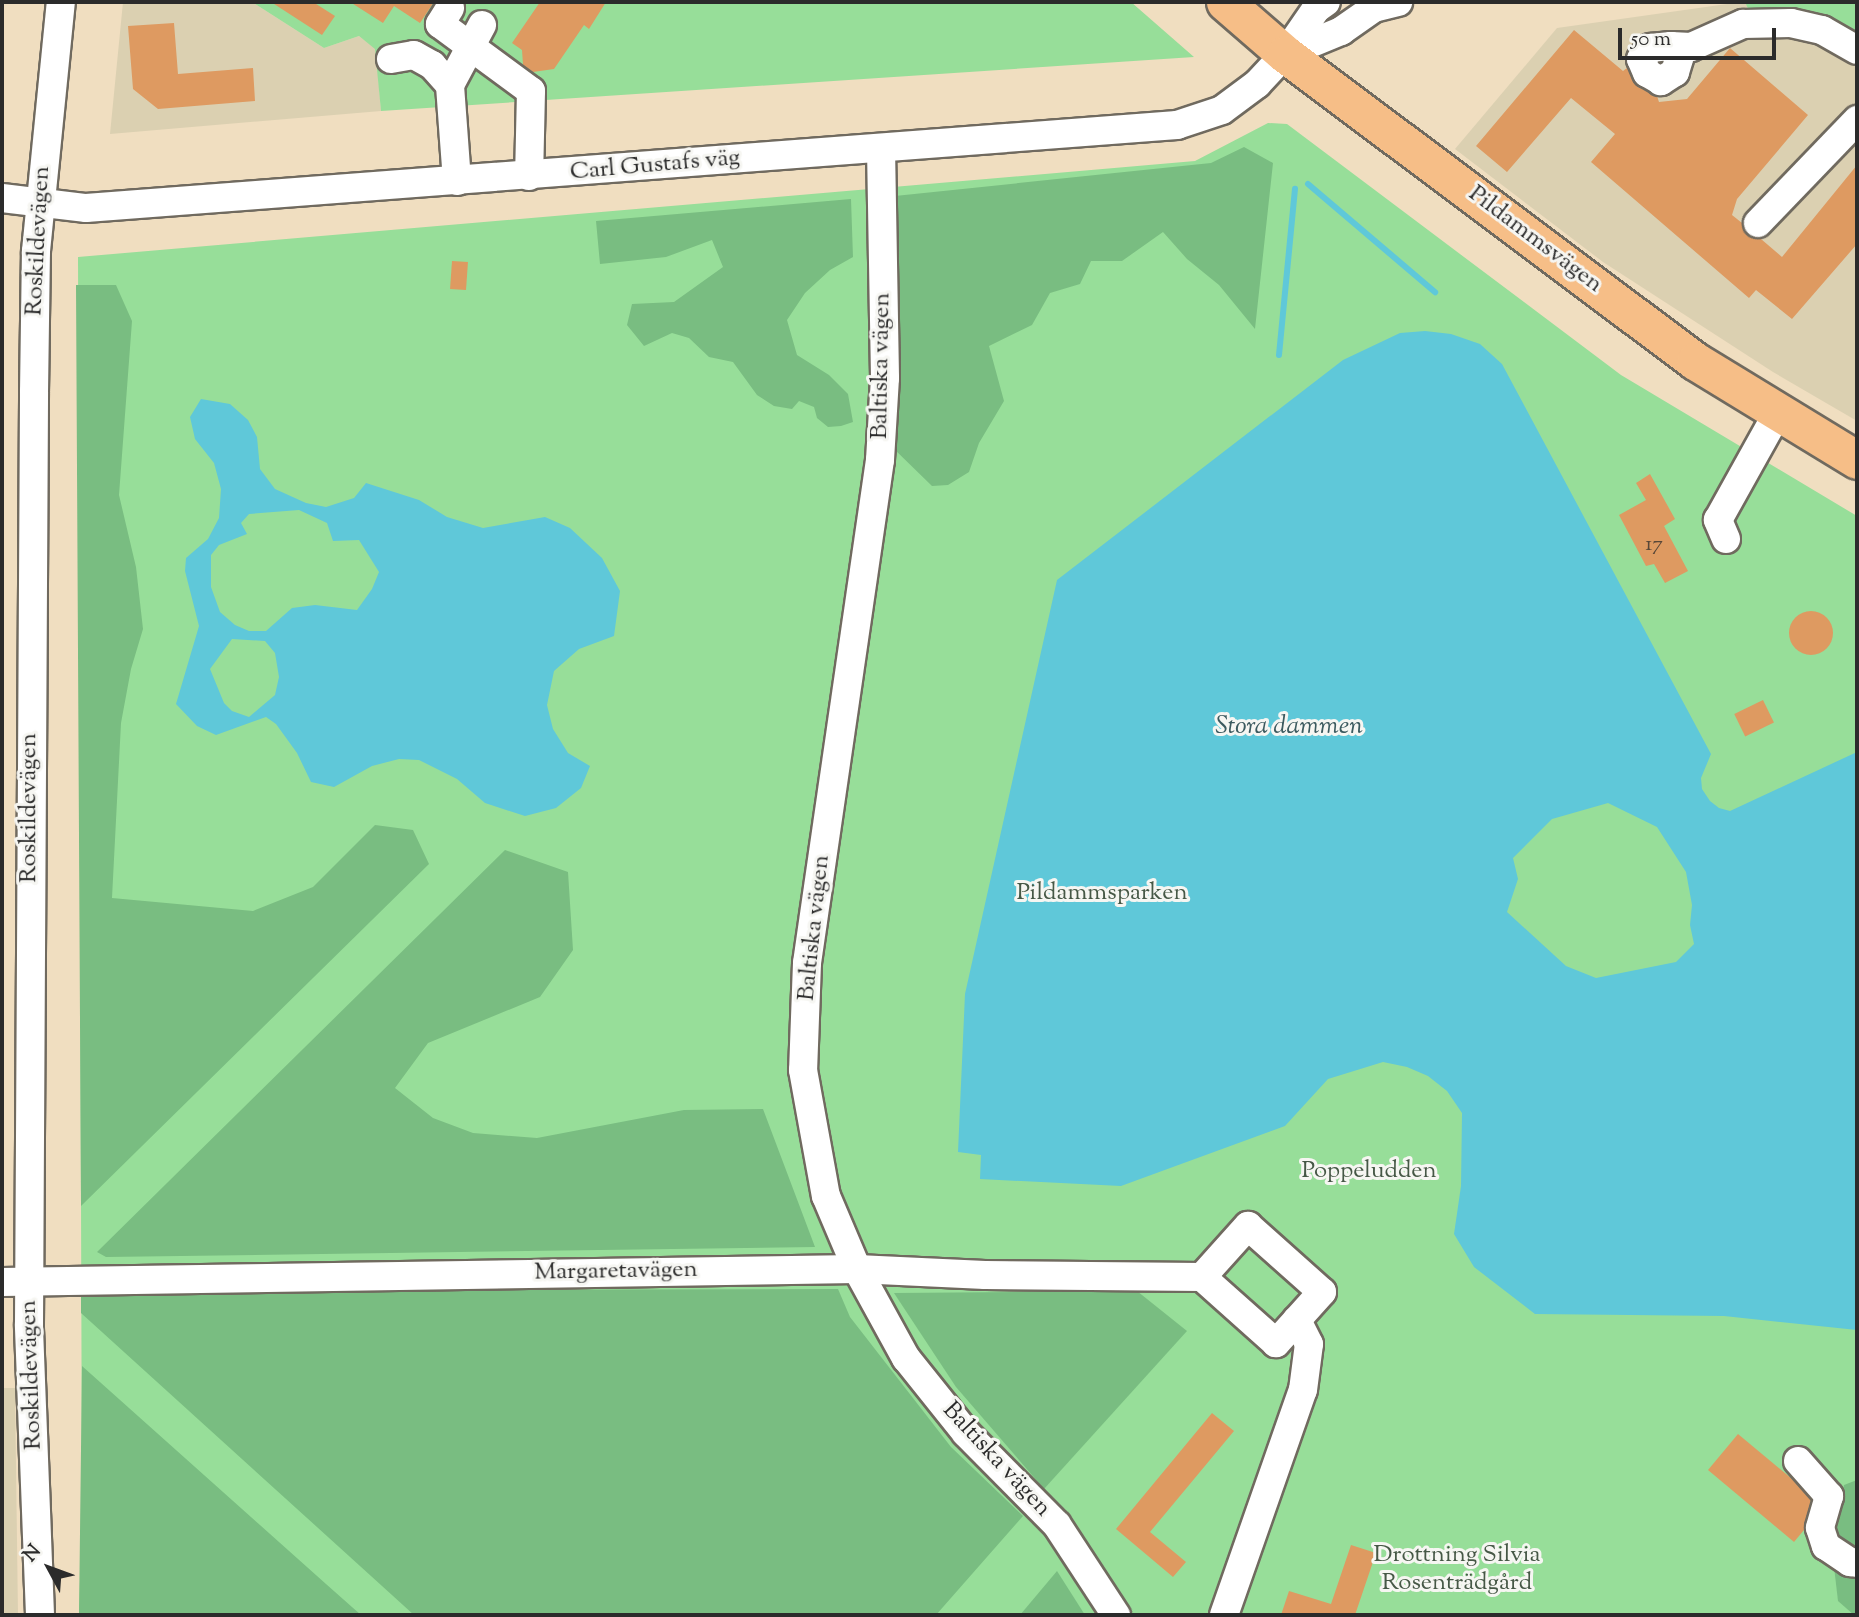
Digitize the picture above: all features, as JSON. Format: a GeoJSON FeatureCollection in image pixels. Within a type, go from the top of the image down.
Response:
{"type":"FeatureCollection","features":[{"type":"Feature","properties":{"kind":"main road","name":"Pildammsvägen"},"geometry":{"type":"LineString","coordinates":[[1225,2],[1285,54],[1695,361],[1857,460]]}},
{"type":"Feature","properties":{"kind":"street","name":"Roskildevägen"},"geometry":{"type":"LineString","coordinates":[[40,1615],[30,1281],[29,864],[33,392],[39,204],[61,2]]}},
{"type":"Feature","properties":{"kind":"street","name":"Carl Gustafs väg"},"geometry":{"type":"LineString","coordinates":[[2,198],[86,208],[1177,125],[1222,110],[1257,84],[1285,54],[1316,9],[1326,2]]}},
{"type":"Feature","properties":{"kind":"street","name":"Carl Gustafs väg"},"geometry":{"type":"LineString","coordinates":[[1285,54],[1341,31],[1374,8],[1398,2]]}},
{"type":"Feature","properties":{"kind":"street"},"geometry":{"type":"LineString","coordinates":[[450,8],[440,24],[475,35],[531,91],[529,176]]}},
{"type":"Feature","properties":{"kind":"street"},"geometry":{"type":"LineString","coordinates":[[1671,46],[1691,47],[1743,24],[1791,23],[1822,30],[1857,50]]}},
{"type":"Feature","properties":{"kind":"street"},"geometry":{"type":"LineString","coordinates":[[457,181],[450,85],[475,35]]}},
{"type":"Feature","properties":{"kind":"street"},"geometry":{"type":"LineString","coordinates":[[391,60],[414,55],[432,65],[450,85]]}},
{"type":"Feature","properties":{"kind":"street"},"geometry":{"type":"LineString","coordinates":[[1758,223],[1857,120]]}},
{"type":"Feature","properties":{"kind":"street","name":"Baltiska vägen"},"geometry":{"type":"LineString","coordinates":[[881,148],[885,378],[880,460],[807,963],[803,1069],[826,1196],[857,1269],[906,1358],[966,1433],[1057,1525],[1116,1615]]}},
{"type":"Feature","properties":{"kind":"street"},"geometry":{"type":"LineString","coordinates":[[1726,538],[1718,520],[1778,412]]}},
{"type":"Feature","properties":{"kind":"street"},"geometry":{"type":"LineString","coordinates":[[1248,1226],[1322,1292],[1297,1320],[1276,1343],[1202,1277],[1248,1226]]}},
{"type":"Feature","properties":{"kind":"street","name":"Margaretavägen"},"geometry":{"type":"LineString","coordinates":[[2,1282],[857,1269],[985,1275],[1202,1277]]}},
{"type":"Feature","properties":{"kind":"street"},"geometry":{"type":"LineString","coordinates":[[1224,1615],[1304,1390],[1309,1344],[1297,1320]]}},
{"type":"Feature","properties":{"kind":"street"},"geometry":{"type":"LineString","coordinates":[[1798,1461],[1829,1496],[1820,1528],[1826,1546],[1850,1563],[1857,1563]]}},
{"type":"Feature","properties":{"kind":"shaded area"},"geometry":{"type":"Polygon","coordinates":[[[123,2],[252,2],[324,48],[359,36],[376,49],[381,111],[110,134],[123,2]]]}},
{"type":"Feature","properties":{"kind":"shaded area"},"geometry":{"type":"Polygon","coordinates":[[[1741,2],[1857,2],[1857,421],[1773,372],[1603,262],[1455,149],[1557,28],[1741,2]]]}},
{"type":"Feature","properties":{"kind":"shaded area"},"geometry":{"type":"Polygon","coordinates":[[[2,1388],[15,1388],[18,1615],[2,1615],[2,1388]]]}},
{"type":"Feature","properties":{"kind":"green space"},"geometry":{"type":"Polygon","coordinates":[[[252,2],[1131,2],[1194,57],[381,111],[375,49],[359,36],[324,48],[252,2]]]}},
{"type":"Feature","properties":{"kind":"green space"},"geometry":{"type":"Polygon","coordinates":[[[1857,2],[1857,42],[1751,16],[1746,4],[1857,2]]]}},
{"type":"Feature","properties":{"kind":"green space","name":"Pildammsparken"},"geometry":{"type":"Polygon","coordinates":[[[1268,123],[1287,124],[1621,375],[1857,516],[1857,1615],[79,1615],[82,1515],[78,257],[1195,161],[1268,123]]]}},
{"type":"Feature","properties":{"kind":"green space"},"geometry":{"type":"Polygon","coordinates":[[[1244,147],[1273,163],[1255,329],[1219,285],[1187,259],[1163,232],[1122,261],[1091,261],[1080,284],[1050,293],[1032,325],[989,346],[1004,401],[979,443],[969,472],[948,485],[932,486],[891,446],[895,196],[1211,163],[1244,147]]]}},
{"type":"Feature","properties":{"kind":"green space"},"geometry":{"type":"Polygon","coordinates":[[[851,199],[853,257],[830,270],[805,293],[787,320],[797,355],[829,375],[848,394],[853,422],[841,426],[828,427],[817,418],[814,407],[799,401],[792,409],[774,406],[757,395],[733,362],[709,357],[689,338],[672,333],[644,346],[627,325],[632,304],[674,302],[723,267],[712,240],[666,257],[600,264],[596,221],[851,199]]]}},
{"type":"Feature","properties":{"kind":"green space"},"geometry":{"type":"Polygon","coordinates":[[[76,285],[116,285],[132,321],[119,495],[136,567],[143,629],[131,669],[121,723],[112,898],[253,911],[313,887],[375,825],[413,830],[429,864],[81,1206],[76,285]]]}},
{"type":"Feature","properties":{"kind":"green space"},"geometry":{"type":"Polygon","coordinates":[[[505,850],[568,872],[573,950],[540,997],[428,1043],[395,1088],[433,1118],[473,1133],[537,1138],[684,1110],[763,1109],[815,1247],[106,1257],[97,1252],[505,850]]]}},
{"type":"Feature","properties":{"kind":"green space"},"geometry":{"type":"Polygon","coordinates":[[[838,1289],[850,1317],[951,1447],[1023,1516],[936,1615],[414,1615],[81,1313],[81,1291],[838,1289]]]}},
{"type":"Feature","properties":{"kind":"green space"},"geometry":{"type":"Polygon","coordinates":[[[1137,1291],[1187,1331],[1044,1489],[956,1387],[894,1293],[1137,1291]]]}},
{"type":"Feature","properties":{"kind":"green space"},"geometry":{"type":"Polygon","coordinates":[[[82,1366],[326,1584],[361,1615],[79,1615],[82,1366]]]}},
{"type":"Feature","properties":{"kind":"green space"},"geometry":{"type":"Polygon","coordinates":[[[1857,1480],[1857,1615],[1854,1615],[1838,1601],[1831,1541],[1844,1485],[1857,1480]]]}},
{"type":"Feature","properties":{"kind":"green space"},"geometry":{"type":"Polygon","coordinates":[[[1057,1571],[1085,1615],[1020,1615],[1057,1571]]]}},
{"type":"Feature","properties":{"kind":"water","name":"Stora dammen"},"geometry":{"type":"Polygon","coordinates":[[[1425,331],[1451,334],[1480,344],[1502,364],[1711,754],[1701,778],[1702,789],[1710,801],[1719,808],[1730,811],[1857,752],[1857,1330],[1724,1316],[1535,1314],[1474,1267],[1454,1234],[1461,1186],[1462,1113],[1447,1091],[1428,1076],[1407,1067],[1383,1062],[1328,1079],[1285,1126],[1121,1186],[980,1179],[981,1155],[958,1152],[965,994],[1057,580],[1343,360],[1400,333],[1425,331]],[[1608,803],[1552,819],[1513,858],[1518,879],[1507,912],[1566,966],[1596,978],[1676,962],[1694,944],[1690,925],[1692,905],[1686,872],[1657,827],[1608,803]]]}},
{"type":"Feature","properties":{"kind":"water"},"geometry":{"type":"Polygon","coordinates":[[[201,399],[230,404],[248,420],[257,437],[260,469],[275,489],[306,503],[326,507],[354,498],[366,483],[419,500],[447,517],[483,528],[545,517],[570,528],[602,558],[620,591],[614,636],[579,649],[554,671],[547,705],[553,729],[568,753],[590,766],[581,788],[556,808],[525,816],[485,803],[457,779],[419,760],[399,759],[372,766],[334,787],[311,782],[297,753],[276,724],[266,717],[216,735],[197,726],[176,704],[199,626],[185,571],[186,558],[208,539],[219,518],[221,489],[214,463],[195,439],[190,417],[201,399]],[[299,510],[249,514],[241,523],[247,534],[219,545],[211,555],[211,587],[220,612],[235,625],[249,631],[266,631],[292,608],[315,605],[357,610],[372,589],[379,572],[359,540],[333,541],[327,523],[299,510]],[[232,639],[210,669],[224,703],[232,711],[249,717],[275,695],[279,677],[275,653],[265,641],[232,639]]]}},
{"type":"Feature","properties":{"kind":"building"},"geometry":{"type":"Polygon","coordinates":[[[271,2],[313,2],[335,16],[322,35],[271,2]]]}},
{"type":"Feature","properties":{"kind":"building"},"geometry":{"type":"Polygon","coordinates":[[[350,2],[434,2],[420,23],[394,6],[383,23],[350,2]]]}},
{"type":"Feature","properties":{"kind":"building"},"geometry":{"type":"Polygon","coordinates":[[[540,2],[606,2],[589,29],[584,25],[554,69],[533,72],[523,65],[522,50],[512,43],[540,2]]]}},
{"type":"Feature","properties":{"kind":"building"},"geometry":{"type":"Polygon","coordinates":[[[174,23],[178,74],[253,68],[255,101],[158,109],[133,89],[128,26],[174,23]]]}},
{"type":"Feature","properties":{"kind":"building"},"geometry":{"type":"Polygon","coordinates":[[[1574,30],[1623,71],[1627,68],[1638,87],[1657,96],[1659,102],[1687,99],[1730,48],[1808,115],[1737,199],[1732,215],[1742,223],[1747,235],[1761,239],[1782,257],[1857,165],[1857,244],[1792,319],[1756,290],[1749,298],[1591,162],[1615,134],[1571,98],[1507,172],[1476,146],[1574,30]]]}},
{"type":"Feature","properties":{"kind":"building"},"geometry":{"type":"Polygon","coordinates":[[[452,261],[468,262],[466,290],[450,289],[452,261]]]}},
{"type":"Feature","properties":{"kind":"building"},"geometry":{"type":"Polygon","coordinates":[[[1650,474],[1675,519],[1664,526],[1688,571],[1665,583],[1654,564],[1646,566],[1619,515],[1646,500],[1636,483],[1650,474]]]}},
{"type":"Feature","properties":{"kind":"building"},"geometry":{"type":"Polygon","coordinates":[[[1811,611],[1826,618],[1833,633],[1826,648],[1811,655],[1796,648],[1789,633],[1796,618],[1811,611]]]}},
{"type":"Feature","properties":{"kind":"building"},"geometry":{"type":"Polygon","coordinates":[[[1763,700],[1774,722],[1745,736],[1734,714],[1763,700]]]}},
{"type":"Feature","properties":{"kind":"building"},"geometry":{"type":"Polygon","coordinates":[[[1212,1413],[1234,1431],[1150,1532],[1186,1562],[1173,1577],[1116,1529],[1212,1413]]]}},
{"type":"Feature","properties":{"kind":"building"},"geometry":{"type":"Polygon","coordinates":[[[1738,1434],[1792,1479],[1811,1500],[1804,1530],[1794,1542],[1708,1470],[1738,1434]]]}},
{"type":"Feature","properties":{"kind":"building"},"geometry":{"type":"Polygon","coordinates":[[[1351,1545],[1376,1553],[1355,1615],[1281,1615],[1289,1591],[1331,1604],[1351,1545]]]}},
{"type":"Feature","properties":{"kind":"waterway"},"geometry":{"type":"LineString","coordinates":[[1308,184],[1435,292]]}},
{"type":"Feature","properties":{"kind":"waterway"},"geometry":{"type":"LineString","coordinates":[[1279,355],[1295,189]]}},
{"type":"Feature","properties":{"kind":"park label","name":"Poppeludden"},"geometry":{"type":"Point","coordinates":[1369,1172]}},
{"type":"Feature","properties":{"kind":"park label","name":"Drottning Silvia Rosenträdgård"},"geometry":{"type":"Point","coordinates":[1457,1570]}}]}
